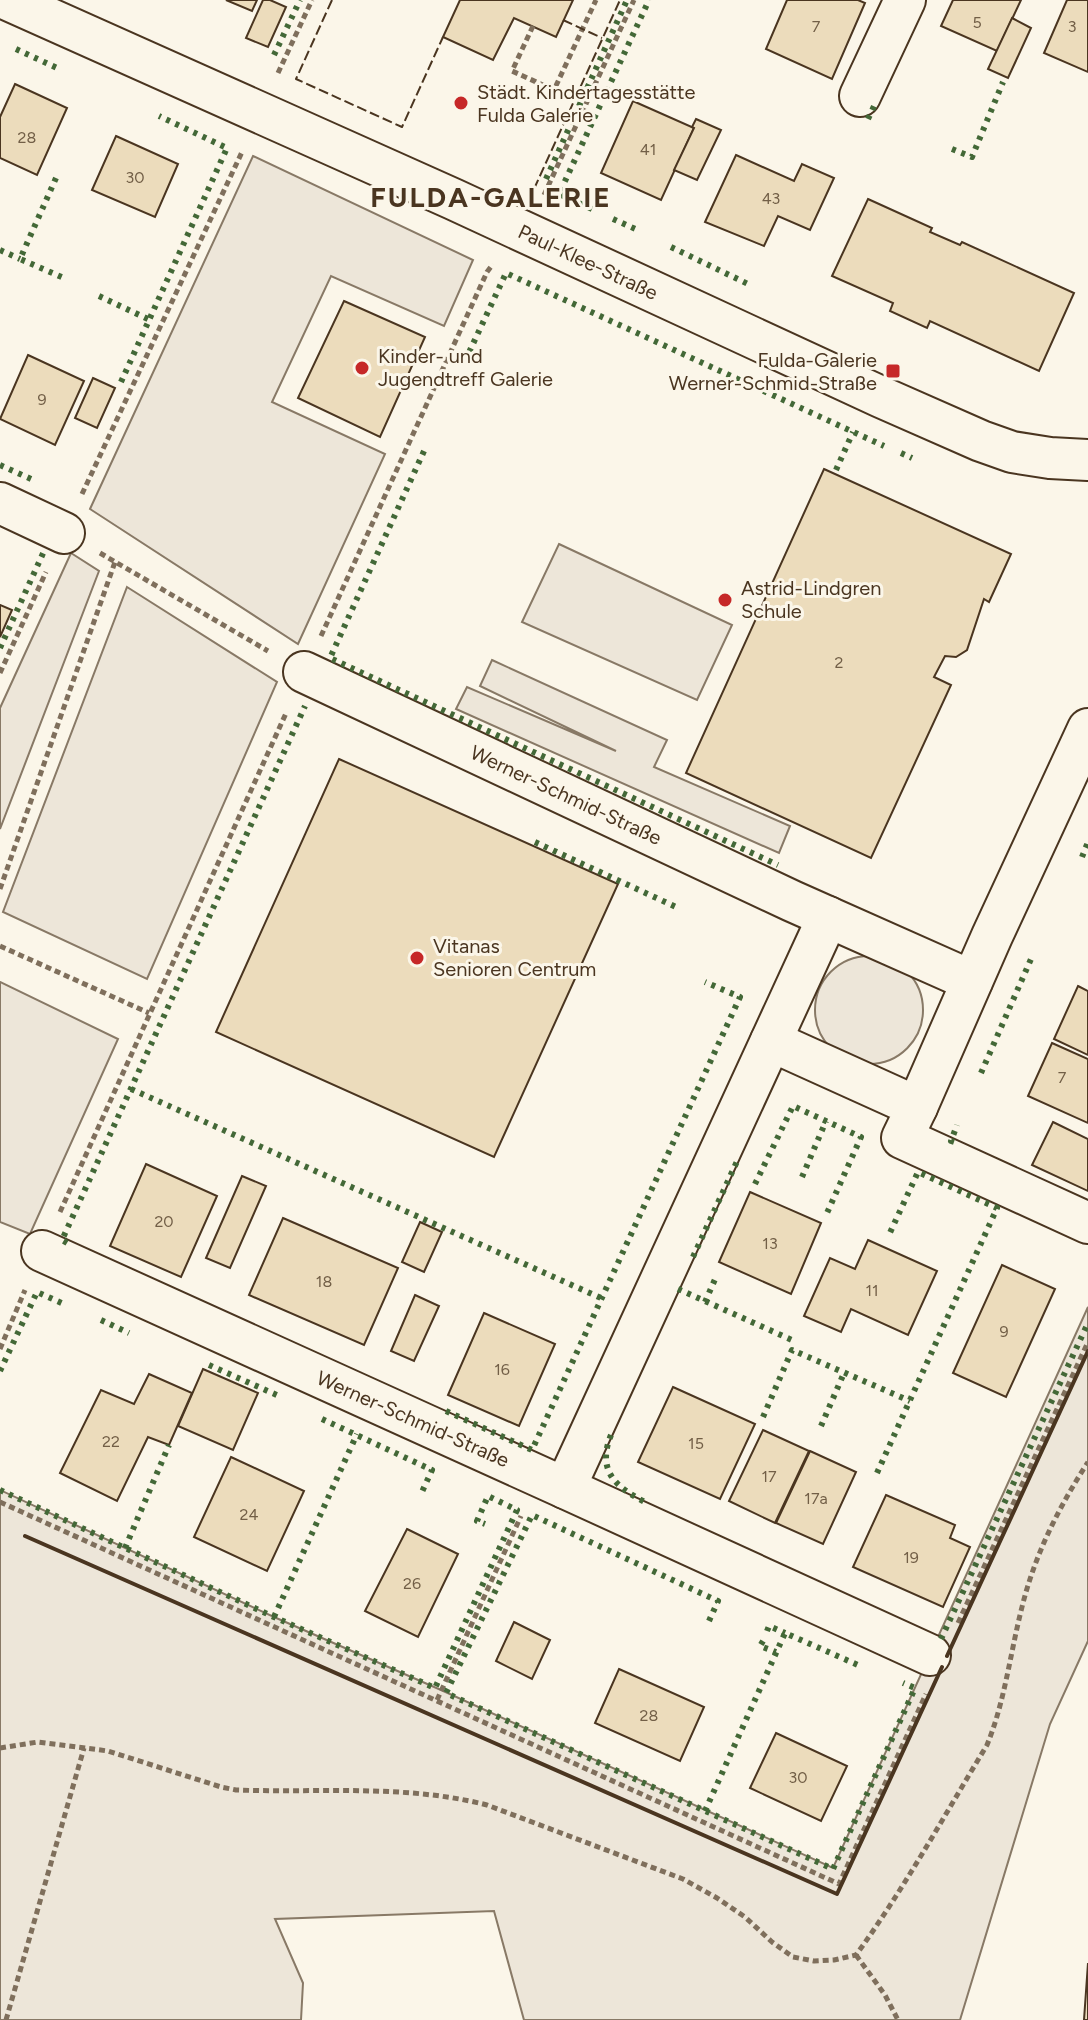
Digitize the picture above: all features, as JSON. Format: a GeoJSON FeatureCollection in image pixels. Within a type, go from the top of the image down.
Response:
{"type":"FeatureCollection","features":[{"type":"Feature","properties":{"kind":"street","name":"Paul-Klee-Straße"},"geometry":{"type":"LineString","coordinates":[[8,0],[453,199],[981,441],[1012,452],[1088,460]]}},
{"type":"Feature","properties":{"kind":"street"},"geometry":{"type":"LineString","coordinates":[[860,96],[905,0]]}},
{"type":"Feature","properties":{"kind":"street"},"geometry":{"type":"LineString","coordinates":[[0,503],[64,533]]}},
{"type":"Feature","properties":{"kind":"street","name":"Werner-Schmid-Straße"},"geometry":{"type":"LineString","coordinates":[[304,672],[972,981]]}},
{"type":"Feature","properties":{"kind":"street"},"geometry":{"type":"LineString","coordinates":[[1088,729],[902,1138],[1088,1223]]}},
{"type":"Feature","properties":{"kind":"street"},"geometry":{"type":"LineString","coordinates":[[565,1488],[828,917]]}},
{"type":"Feature","properties":{"kind":"street"},"geometry":{"type":"LineString","coordinates":[[771,1041],[917,1107]]}},
{"type":"Feature","properties":{"kind":"street","name":"Werner-Schmid-Straße"},"geometry":{"type":"LineString","coordinates":[[42,1251],[938,1657]]}},
{"type":"Feature","properties":{"kind":"path"},"geometry":{"type":"LineString","coordinates":[[277,76],[312,0]]}},
{"type":"Feature","properties":{"kind":"path"},"geometry":{"type":"LineString","coordinates":[[533,26],[512,71],[554,90],[596,0]]}},
{"type":"Feature","properties":{"kind":"path"},"geometry":{"type":"LineString","coordinates":[[542,198],[634,0]]}},
{"type":"Feature","properties":{"kind":"path"},"geometry":{"type":"LineString","coordinates":[[0,673],[244,147]]}},
{"type":"Feature","properties":{"kind":"path"},"geometry":{"type":"LineString","coordinates":[[0,1349],[304,672],[487,272],[499,256]]}},
{"type":"Feature","properties":{"kind":"path"},"geometry":{"type":"LineString","coordinates":[[0,889],[115,562],[304,672]]}},
{"type":"Feature","properties":{"kind":"path"},"geometry":{"type":"LineString","coordinates":[[0,946],[149,1013]]}},
{"type":"Feature","properties":{"kind":"path"},"geometry":{"type":"LineString","coordinates":[[0,1502],[839,1884],[938,1657],[1088,1342]]}},
{"type":"Feature","properties":{"kind":"path"},"geometry":{"type":"LineString","coordinates":[[0,1748],[38,1742],[108,1751],[236,1790],[430,1794],[487,1805],[683,1879],[745,1917],[793,1957],[814,1961],[856,1955],[887,1911],[987,1745],[1003,1698],[1022,1606],[1033,1570],[1057,1512],[1088,1462]]}},
{"type":"Feature","properties":{"kind":"path"},"geometry":{"type":"LineString","coordinates":[[437,1700],[521,1516]]}},
{"type":"Feature","properties":{"kind":"path"},"geometry":{"type":"LineString","coordinates":[[6,2020],[84,1748]]}},
{"type":"Feature","properties":{"kind":"path"},"geometry":{"type":"LineString","coordinates":[[856,1955],[885,1995],[898,2020]]}},
{"type":"Feature","properties":{"kind":"shaded area"},"geometry":{"type":"Polygon","coordinates":[[[253,156],[473,260],[444,326],[331,276],[272,402],[385,454],[298,644],[90,509],[253,156]]]}},
{"type":"Feature","properties":{"kind":"shaded area"},"geometry":{"type":"Polygon","coordinates":[[[559,544],[732,625],[697,700],[522,622],[559,544]]]}},
{"type":"Feature","properties":{"kind":"shaded area"},"geometry":{"type":"Polygon","coordinates":[[[71,553],[99,571],[0,829],[0,708],[71,553]]]}},
{"type":"Feature","properties":{"kind":"shaded area"},"geometry":{"type":"Polygon","coordinates":[[[127,587],[277,682],[147,979],[3,912],[127,587]]]}},
{"type":"Feature","properties":{"kind":"shaded area"},"geometry":{"type":"Polygon","coordinates":[[[492,660],[667,740],[654,767],[790,826],[779,853],[456,709],[467,687],[616,751],[480,686],[492,660]]]}},
{"type":"Feature","properties":{"kind":"shaded area"},"geometry":{"type":"Polygon","coordinates":[[[869,956],[890,960],[907,972],[919,989],[923,1010],[919,1031],[907,1048],[890,1060],[869,1064],[848,1060],[831,1048],[819,1031],[815,1010],[819,989],[831,972],[848,960],[869,956]]]}},
{"type":"Feature","properties":{"kind":"shaded area"},"geometry":{"type":"Polygon","coordinates":[[[0,982],[118,1039],[30,1234],[0,1222],[0,982]]]}},
{"type":"Feature","properties":{"kind":"shaded area"},"geometry":{"type":"Polygon","coordinates":[[[1088,1307],[1088,1641],[1050,1724],[960,2020],[524,2020],[494,1911],[275,1919],[303,1983],[301,2020],[0,2020],[0,1490],[274,1617],[833,1868],[1088,1307]]]}},
{"type":"Feature","properties":{"kind":"building"},"geometry":{"type":"Polygon","coordinates":[[[226,0],[257,0],[252,11],[226,0]]]}},
{"type":"Feature","properties":{"kind":"building"},"geometry":{"type":"Polygon","coordinates":[[[263,0],[286,7],[268,47],[246,38],[263,0]]]}},
{"type":"Feature","properties":{"kind":"building"},"geometry":{"type":"Polygon","coordinates":[[[460,0],[573,0],[556,37],[514,18],[493,60],[443,37],[460,0]]]}},
{"type":"Feature","properties":{"kind":"building"},"geometry":{"type":"Polygon","coordinates":[[[787,0],[858,0],[865,3],[832,79],[766,49],[787,0]]]}},
{"type":"Feature","properties":{"kind":"building"},"geometry":{"type":"Polygon","coordinates":[[[953,0],[1021,0],[997,51],[941,26],[953,0]]]}},
{"type":"Feature","properties":{"kind":"building"},"geometry":{"type":"Polygon","coordinates":[[[1067,0],[1088,0],[1088,72],[1044,53],[1067,0]]]}},
{"type":"Feature","properties":{"kind":"building"},"geometry":{"type":"Polygon","coordinates":[[[1012,18],[1031,28],[1008,78],[988,69],[1012,18]]]}},
{"type":"Feature","properties":{"kind":"building"},"geometry":{"type":"Polygon","coordinates":[[[15,84],[67,108],[37,175],[0,158],[0,117],[15,84]]]}},
{"type":"Feature","properties":{"kind":"building"},"geometry":{"type":"Polygon","coordinates":[[[633,101],[694,128],[661,200],[601,173],[633,101]]]}},
{"type":"Feature","properties":{"kind":"building"},"geometry":{"type":"Polygon","coordinates":[[[696,119],[721,130],[697,180],[674,170],[696,119]]]}},
{"type":"Feature","properties":{"kind":"building"},"geometry":{"type":"Polygon","coordinates":[[[116,136],[178,164],[155,217],[92,190],[116,136]]]}},
{"type":"Feature","properties":{"kind":"building"},"geometry":{"type":"Polygon","coordinates":[[[736,155],[794,181],[802,164],[834,178],[810,230],[778,216],[764,246],[705,222],[736,155]]]}},
{"type":"Feature","properties":{"kind":"building"},"geometry":{"type":"Polygon","coordinates":[[[868,199],[932,228],[930,232],[960,245],[962,242],[1074,293],[1039,371],[930,321],[927,328],[890,311],[893,303],[832,276],[868,199]]]}},
{"type":"Feature","properties":{"kind":"building","name":"Kinder- und Jugendtreff Galerie"},"geometry":{"type":"Polygon","coordinates":[[[344,301],[425,337],[380,437],[298,398],[344,301]]]}},
{"type":"Feature","properties":{"kind":"building"},"geometry":{"type":"Polygon","coordinates":[[[28,355],[84,381],[55,445],[0,419],[28,355]]]}},
{"type":"Feature","properties":{"kind":"building"},"geometry":{"type":"Polygon","coordinates":[[[93,378],[115,388],[97,428],[75,418],[93,378]]]}},
{"type":"Feature","properties":{"kind":"building"},"geometry":{"type":"Polygon","coordinates":[[[824,469],[1011,554],[989,602],[984,599],[967,650],[956,657],[945,656],[934,677],[951,685],[871,858],[686,773],[824,469]]]}},
{"type":"Feature","properties":{"kind":"building"},"geometry":{"type":"Polygon","coordinates":[[[0,605],[12,610],[0,637],[0,605]]]}},
{"type":"Feature","properties":{"kind":"building","name":"Vitanas Senioren Centrum"},"geometry":{"type":"Polygon","coordinates":[[[339,759],[618,884],[494,1157],[216,1032],[339,759]]]}},
{"type":"Feature","properties":{"kind":"building"},"geometry":{"type":"Polygon","coordinates":[[[1078,986],[1088,991],[1088,1055],[1054,1039],[1078,986]]]}},
{"type":"Feature","properties":{"kind":"building"},"geometry":{"type":"Polygon","coordinates":[[[1052,1043],[1088,1059],[1088,1123],[1028,1096],[1052,1043]]]}},
{"type":"Feature","properties":{"kind":"building"},"geometry":{"type":"Polygon","coordinates":[[[1053,1122],[1088,1139],[1088,1191],[1032,1165],[1053,1122]]]}},
{"type":"Feature","properties":{"kind":"building"},"geometry":{"type":"Polygon","coordinates":[[[146,1164],[217,1196],[181,1277],[110,1246],[146,1164]]]}},
{"type":"Feature","properties":{"kind":"building"},"geometry":{"type":"Polygon","coordinates":[[[242,1176],[266,1186],[230,1268],[206,1258],[242,1176]]]}},
{"type":"Feature","properties":{"kind":"building"},"geometry":{"type":"Polygon","coordinates":[[[750,1192],[821,1223],[791,1294],[719,1262],[750,1192]]]}},
{"type":"Feature","properties":{"kind":"building"},"geometry":{"type":"Polygon","coordinates":[[[283,1218],[398,1268],[364,1345],[249,1295],[283,1218]]]}},
{"type":"Feature","properties":{"kind":"building"},"geometry":{"type":"Polygon","coordinates":[[[420,1222],[442,1232],[424,1272],[402,1262],[420,1222]]]}},
{"type":"Feature","properties":{"kind":"building"},"geometry":{"type":"Polygon","coordinates":[[[868,1240],[937,1271],[908,1335],[851,1309],[841,1332],[804,1316],[830,1258],[855,1269],[868,1240]]]}},
{"type":"Feature","properties":{"kind":"building"},"geometry":{"type":"Polygon","coordinates":[[[1002,1265],[1055,1289],[1006,1397],[953,1373],[1002,1265]]]}},
{"type":"Feature","properties":{"kind":"building"},"geometry":{"type":"Polygon","coordinates":[[[415,1295],[439,1306],[414,1361],[391,1351],[415,1295]]]}},
{"type":"Feature","properties":{"kind":"building"},"geometry":{"type":"Polygon","coordinates":[[[484,1313],[555,1344],[519,1426],[448,1395],[484,1313]]]}},
{"type":"Feature","properties":{"kind":"building"},"geometry":{"type":"Polygon","coordinates":[[[203,1369],[258,1393],[233,1450],[178,1426],[203,1369]]]}},
{"type":"Feature","properties":{"kind":"building"},"geometry":{"type":"Polygon","coordinates":[[[149,1374],[192,1393],[169,1445],[148,1437],[117,1501],[60,1473],[101,1390],[134,1404],[149,1374]]]}},
{"type":"Feature","properties":{"kind":"building"},"geometry":{"type":"Polygon","coordinates":[[[673,1387],[755,1424],[720,1499],[638,1462],[673,1387]]]}},
{"type":"Feature","properties":{"kind":"building"},"geometry":{"type":"Polygon","coordinates":[[[763,1430],[809,1451],[775,1523],[729,1501],[763,1430]]]}},
{"type":"Feature","properties":{"kind":"building"},"geometry":{"type":"Polygon","coordinates":[[[810,1451],[856,1472],[823,1544],[776,1523],[810,1451]]]}},
{"type":"Feature","properties":{"kind":"building"},"geometry":{"type":"Polygon","coordinates":[[[231,1457],[304,1491],[267,1571],[194,1537],[231,1457]]]}},
{"type":"Feature","properties":{"kind":"building"},"geometry":{"type":"Polygon","coordinates":[[[886,1495],[955,1525],[950,1538],[970,1547],[943,1607],[853,1567],[886,1495]]]}},
{"type":"Feature","properties":{"kind":"building"},"geometry":{"type":"Polygon","coordinates":[[[407,1529],[458,1554],[418,1637],[365,1611],[407,1529]]]}},
{"type":"Feature","properties":{"kind":"building"},"geometry":{"type":"Polygon","coordinates":[[[514,1622],[550,1640],[532,1679],[496,1661],[514,1622]]]}},
{"type":"Feature","properties":{"kind":"building"},"geometry":{"type":"Polygon","coordinates":[[[619,1669],[704,1707],[680,1761],[595,1723],[619,1669]]]}},
{"type":"Feature","properties":{"kind":"building"},"geometry":{"type":"Polygon","coordinates":[[[776,1733],[847,1766],[821,1821],[750,1788],[776,1733]]]}},
{"type":"Feature","properties":{"kind":"building"},"geometry":{"type":"Polygon","coordinates":[[[1088,1963],[1088,2020],[1084,2020],[1088,1963]]]}},
{"type":"Feature","properties":{"kind":"hedge"},"geometry":{"type":"LineString","coordinates":[[274,55],[300,0]]}},
{"type":"Feature","properties":{"kind":"hedge"},"geometry":{"type":"LineString","coordinates":[[546,179],[627,0]]}},
{"type":"Feature","properties":{"kind":"hedge"},"geometry":{"type":"LineString","coordinates":[[592,209],[559,194],[649,0]]}},
{"type":"Feature","properties":{"kind":"hedge"},"geometry":{"type":"LineString","coordinates":[[16,49],[57,68]]}},
{"type":"Feature","properties":{"kind":"hedge"},"geometry":{"type":"LineString","coordinates":[[952,149],[972,157],[1003,82]]}},
{"type":"Feature","properties":{"kind":"hedge"},"geometry":{"type":"LineString","coordinates":[[868,119],[875,104]]}},
{"type":"Feature","properties":{"kind":"hedge"},"geometry":{"type":"LineString","coordinates":[[121,382],[227,148],[159,116]]}},
{"type":"Feature","properties":{"kind":"hedge"},"geometry":{"type":"LineString","coordinates":[[56,178],[20,259],[64,278]]}},
{"type":"Feature","properties":{"kind":"hedge"},"geometry":{"type":"LineString","coordinates":[[613,219],[640,231]]}},
{"type":"Feature","properties":{"kind":"hedge"},"geometry":{"type":"LineString","coordinates":[[671,247],[748,284]]}},
{"type":"Feature","properties":{"kind":"hedge"},"geometry":{"type":"LineString","coordinates":[[0,250],[20,259]]}},
{"type":"Feature","properties":{"kind":"hedge"},"geometry":{"type":"LineString","coordinates":[[465,361],[506,273],[884,446]]}},
{"type":"Feature","properties":{"kind":"hedge"},"geometry":{"type":"LineString","coordinates":[[99,296],[150,320]]}},
{"type":"Feature","properties":{"kind":"hedge"},"geometry":{"type":"LineString","coordinates":[[836,470],[853,432]]}},
{"type":"Feature","properties":{"kind":"hedge"},"geometry":{"type":"LineString","coordinates":[[424,451],[330,658],[778,865]]}},
{"type":"Feature","properties":{"kind":"hedge"},"geometry":{"type":"LineString","coordinates":[[901,453],[912,458]]}},
{"type":"Feature","properties":{"kind":"hedge"},"geometry":{"type":"LineString","coordinates":[[0,465],[31,479]]}},
{"type":"Feature","properties":{"kind":"hedge"},"geometry":{"type":"LineString","coordinates":[[0,648],[45,549]]}},
{"type":"Feature","properties":{"kind":"hedge"},"geometry":{"type":"LineString","coordinates":[[67,1243],[62,1240],[305,706]]}},
{"type":"Feature","properties":{"kind":"hedge"},"geometry":{"type":"LineString","coordinates":[[535,842],[676,907]]}},
{"type":"Feature","properties":{"kind":"hedge"},"geometry":{"type":"LineString","coordinates":[[1082,857],[1088,842]]}},
{"type":"Feature","properties":{"kind":"hedge"},"geometry":{"type":"LineString","coordinates":[[981,1073],[1031,959]]}},
{"type":"Feature","properties":{"kind":"hedge"},"geometry":{"type":"LineString","coordinates":[[446,1411],[532,1450],[740,997],[705,982]]}},
{"type":"Feature","properties":{"kind":"hedge"},"geometry":{"type":"LineString","coordinates":[[131,1089],[601,1298]]}},
{"type":"Feature","properties":{"kind":"hedge"},"geometry":{"type":"LineString","coordinates":[[755,1184],[793,1106],[861,1137],[827,1213]]}},
{"type":"Feature","properties":{"kind":"hedge"},"geometry":{"type":"LineString","coordinates":[[802,1177],[826,1121]]}},
{"type":"Feature","properties":{"kind":"hedge"},"geometry":{"type":"LineString","coordinates":[[954,1142],[951,1141],[957,1125]]}},
{"type":"Feature","properties":{"kind":"hedge"},"geometry":{"type":"LineString","coordinates":[[693,1257],[739,1157]]}},
{"type":"Feature","properties":{"kind":"hedge"},"geometry":{"type":"LineString","coordinates":[[877,1473],[997,1208],[918,1172],[888,1237]]}},
{"type":"Feature","properties":{"kind":"hedge"},"geometry":{"type":"LineString","coordinates":[[705,1302],[716,1277]]}},
{"type":"Feature","properties":{"kind":"hedge"},"geometry":{"type":"LineString","coordinates":[[678,1289],[792,1340]]}},
{"type":"Feature","properties":{"kind":"hedge"},"geometry":{"type":"LineString","coordinates":[[0,1371],[37,1292],[66,1305]]}},
{"type":"Feature","properties":{"kind":"hedge"},"geometry":{"type":"LineString","coordinates":[[101,1320],[129,1333]]}},
{"type":"Feature","properties":{"kind":"hedge"},"geometry":{"type":"LineString","coordinates":[[941,1639],[1088,1323]]}},
{"type":"Feature","properties":{"kind":"hedge"},"geometry":{"type":"LineString","coordinates":[[763,1417],[792,1350],[910,1401]]}},
{"type":"Feature","properties":{"kind":"hedge"},"geometry":{"type":"LineString","coordinates":[[209,1365],[279,1396]]}},
{"type":"Feature","properties":{"kind":"hedge"},"geometry":{"type":"LineString","coordinates":[[821,1426],[844,1373]]}},
{"type":"Feature","properties":{"kind":"hedge"},"geometry":{"type":"LineString","coordinates":[[322,1419],[432,1470],[421,1494]]}},
{"type":"Feature","properties":{"kind":"hedge"},"geometry":{"type":"LineString","coordinates":[[274,1617],[357,1434]]}},
{"type":"Feature","properties":{"kind":"hedge"},"geometry":{"type":"LineString","coordinates":[[611,1435],[606,1459],[612,1477],[618,1485],[647,1503]]}},
{"type":"Feature","properties":{"kind":"hedge"},"geometry":{"type":"LineString","coordinates":[[125,1548],[169,1445]]}},
{"type":"Feature","properties":{"kind":"hedge"},"geometry":{"type":"LineString","coordinates":[[0,1490],[435,1688],[517,1510],[488,1496],[477,1521],[485,1524]]}},
{"type":"Feature","properties":{"kind":"hedge"},"geometry":{"type":"LineString","coordinates":[[709,1621],[718,1601],[532,1515],[446,1693],[833,1869],[915,1688],[903,1683]]}},
{"type":"Feature","properties":{"kind":"hedge"},"geometry":{"type":"LineString","coordinates":[[767,1631],[769,1626],[785,1633]]}},
{"type":"Feature","properties":{"kind":"hedge"},"geometry":{"type":"LineString","coordinates":[[705,1811],[785,1633],[858,1665]]}},
{"type":"Feature","properties":{"kind":"hedge"},"geometry":{"type":"LineString","coordinates":[[763,1641],[760,1646],[776,1652]]}},
{"type":"Feature","properties":{"kind":"fence"},"geometry":{"type":"LineString","coordinates":[[332,0],[296,79],[402,127],[443,37]]}},
{"type":"Feature","properties":{"kind":"fence"},"geometry":{"type":"LineString","coordinates":[[534,189],[620,0]]}},
{"type":"Feature","properties":{"kind":"fence"},"geometry":{"type":"LineString","coordinates":[[563,20],[602,38]]}},
{"type":"Feature","properties":{"kind":"wall"},"geometry":{"type":"LineString","coordinates":[[947,1656],[1088,1351]]}},
{"type":"Feature","properties":{"kind":"wall"},"geometry":{"type":"LineString","coordinates":[[25,1536],[837,1894],[942,1667]]}},
{"type":"Feature","properties":{"kind":"place","name":"Städt. Kindertagesstätte Fulda Galerie"},"geometry":{"type":"Point","coordinates":[461,103]}},
{"type":"Feature","properties":{"kind":"place","name":"Kinder- und Jugendtreff Galerie"},"geometry":{"type":"Point","coordinates":[362,368]}},
{"type":"Feature","properties":{"kind":"place","name":"Fulda-Galerie Werner-Schmid-Straße"},"geometry":{"type":"Point","coordinates":[893,371]}},
{"type":"Feature","properties":{"kind":"place","name":"Astrid-Lindgren Schule"},"geometry":{"type":"Point","coordinates":[725,600]}},
{"type":"Feature","properties":{"kind":"place","name":"Vitanas Senioren Centrum"},"geometry":{"type":"Point","coordinates":[417,958]}},
{"type":"Feature","properties":{"kind":"district","name":"FULDA-GALERIE"},"geometry":{"type":"Point","coordinates":[491,197]}}]}
